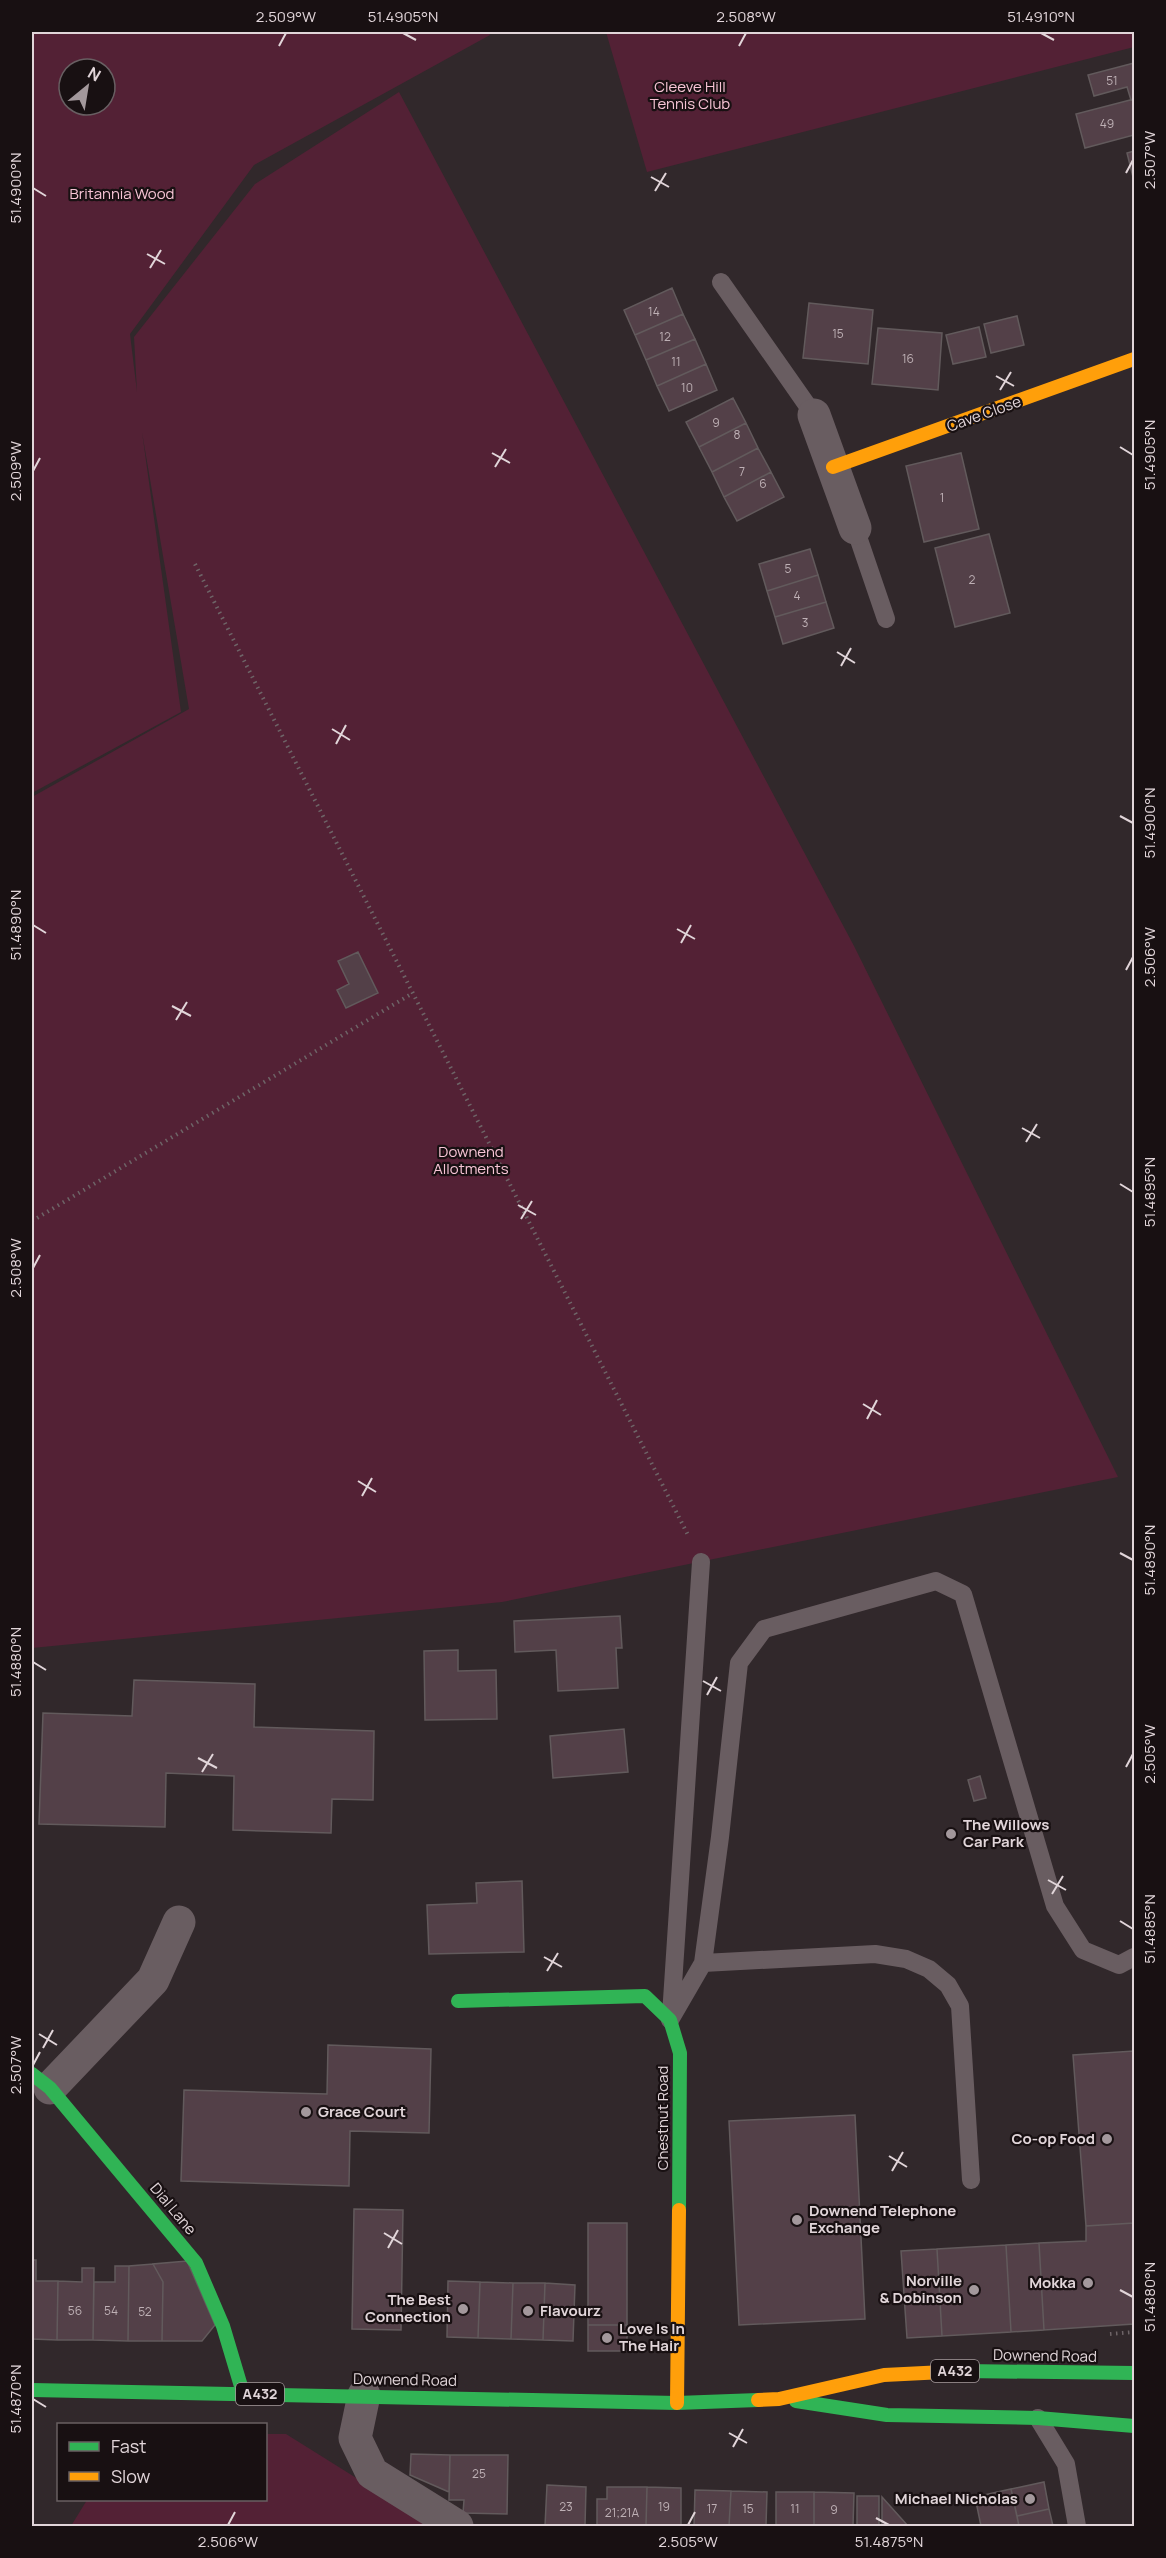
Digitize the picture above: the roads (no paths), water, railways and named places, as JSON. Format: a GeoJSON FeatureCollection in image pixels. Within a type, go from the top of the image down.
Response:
{"type":"FeatureCollection","features":[{"type":"Feature","properties":{"kind":"main road","name":"Cave Close"},"geometry":{"type":"LineString","coordinates":[[834,467],[1134,359]]}},
{"type":"Feature","properties":{"kind":"main road","name":"Chestnut Road"},"geometry":{"type":"LineString","coordinates":[[458,2001],[645,1996],[670,2020],[680,2053],[677,2403]]}},
{"type":"Feature","properties":{"kind":"main road","name":"Dial Lane"},"geometry":{"type":"LineString","coordinates":[[41,2081],[196,2263],[223,2326],[243,2393]]}},
{"type":"Feature","properties":{"kind":"main road","name":"Downend Road"},"geometry":{"type":"LineString","coordinates":[[32,2390],[677,2403],[779,2399],[884,2375],[955,2371],[1134,2373]]}},
{"type":"Feature","properties":{"kind":"main road","name":"Downend Road"},"geometry":{"type":"LineString","coordinates":[[779,2399],[887,2415],[1038,2418],[1134,2426]]}},
{"type":"Feature","properties":{"kind":"street"},"geometry":{"type":"LineString","coordinates":[[814,415],[855,528]]}},
{"type":"Feature","properties":{"kind":"street"},"geometry":{"type":"LineString","coordinates":[[41,2081],[153,1980],[179,1922]]}},
{"type":"Feature","properties":{"kind":"street"},"geometry":{"type":"LineString","coordinates":[[364,2395],[355,2439],[372,2473],[457,2526]]}},
{"type":"Feature","properties":{"kind":"lane"},"geometry":{"type":"LineString","coordinates":[[721,282],[814,415]]}},
{"type":"Feature","properties":{"kind":"lane"},"geometry":{"type":"LineString","coordinates":[[855,528],[886,620]]}},
{"type":"Feature","properties":{"kind":"lane"},"geometry":{"type":"LineString","coordinates":[[670,2020],[702,1562]]}},
{"type":"Feature","properties":{"kind":"lane"},"geometry":{"type":"LineString","coordinates":[[670,2020],[703,1963],[720,1837],[739,1663],[764,1629],[936,1581],[963,1594],[1055,1906],[1083,1950],[1119,1965],[1134,1957]]}},
{"type":"Feature","properties":{"kind":"lane"},"geometry":{"type":"LineString","coordinates":[[703,1963],[875,1954],[906,1959],[929,1969],[948,1986],[960,2006],[971,2180]]}},
{"type":"Feature","properties":{"kind":"lane"},"geometry":{"type":"LineString","coordinates":[[1038,2418],[1066,2464],[1077,2526]]}},
{"type":"Feature","properties":{"kind":"place","name":"The Willows Car Park"},"geometry":{"type":"Point","coordinates":[951,1834]}},
{"type":"Feature","properties":{"kind":"place","name":"Grace Court"},"geometry":{"type":"Point","coordinates":[306,2112]}},
{"type":"Feature","properties":{"kind":"place","name":"Co-op Food"},"geometry":{"type":"Point","coordinates":[1107,2139]}},
{"type":"Feature","properties":{"kind":"place","name":"Downend Telephone Exchange"},"geometry":{"type":"Point","coordinates":[797,2220]}},
{"type":"Feature","properties":{"kind":"place","name":"Mokka"},"geometry":{"type":"Point","coordinates":[1088,2283]}},
{"type":"Feature","properties":{"kind":"place","name":"Norville & Dobinson"},"geometry":{"type":"Point","coordinates":[974,2290]}},
{"type":"Feature","properties":{"kind":"place","name":"The Best Connection"},"geometry":{"type":"Point","coordinates":[463,2309]}},
{"type":"Feature","properties":{"kind":"place","name":"Flavourz"},"geometry":{"type":"Point","coordinates":[528,2311]}},
{"type":"Feature","properties":{"kind":"place","name":"Love Is In The Hair"},"geometry":{"type":"Point","coordinates":[607,2338]}},
{"type":"Feature","properties":{"kind":"place","name":"Michael Nicholas"},"geometry":{"type":"Point","coordinates":[1030,2499]}},
{"type":"Feature","properties":{"kind":"park label","name":"Cleeve Hill Tennis Club"},"geometry":{"type":"Point","coordinates":[690,96]}},
{"type":"Feature","properties":{"kind":"park label","name":"Britannia Wood"},"geometry":{"type":"Point","coordinates":[122,194]}},
{"type":"Feature","properties":{"kind":"park label","name":"Downend Allotments"},"geometry":{"type":"Point","coordinates":[471,1160]}}]}
